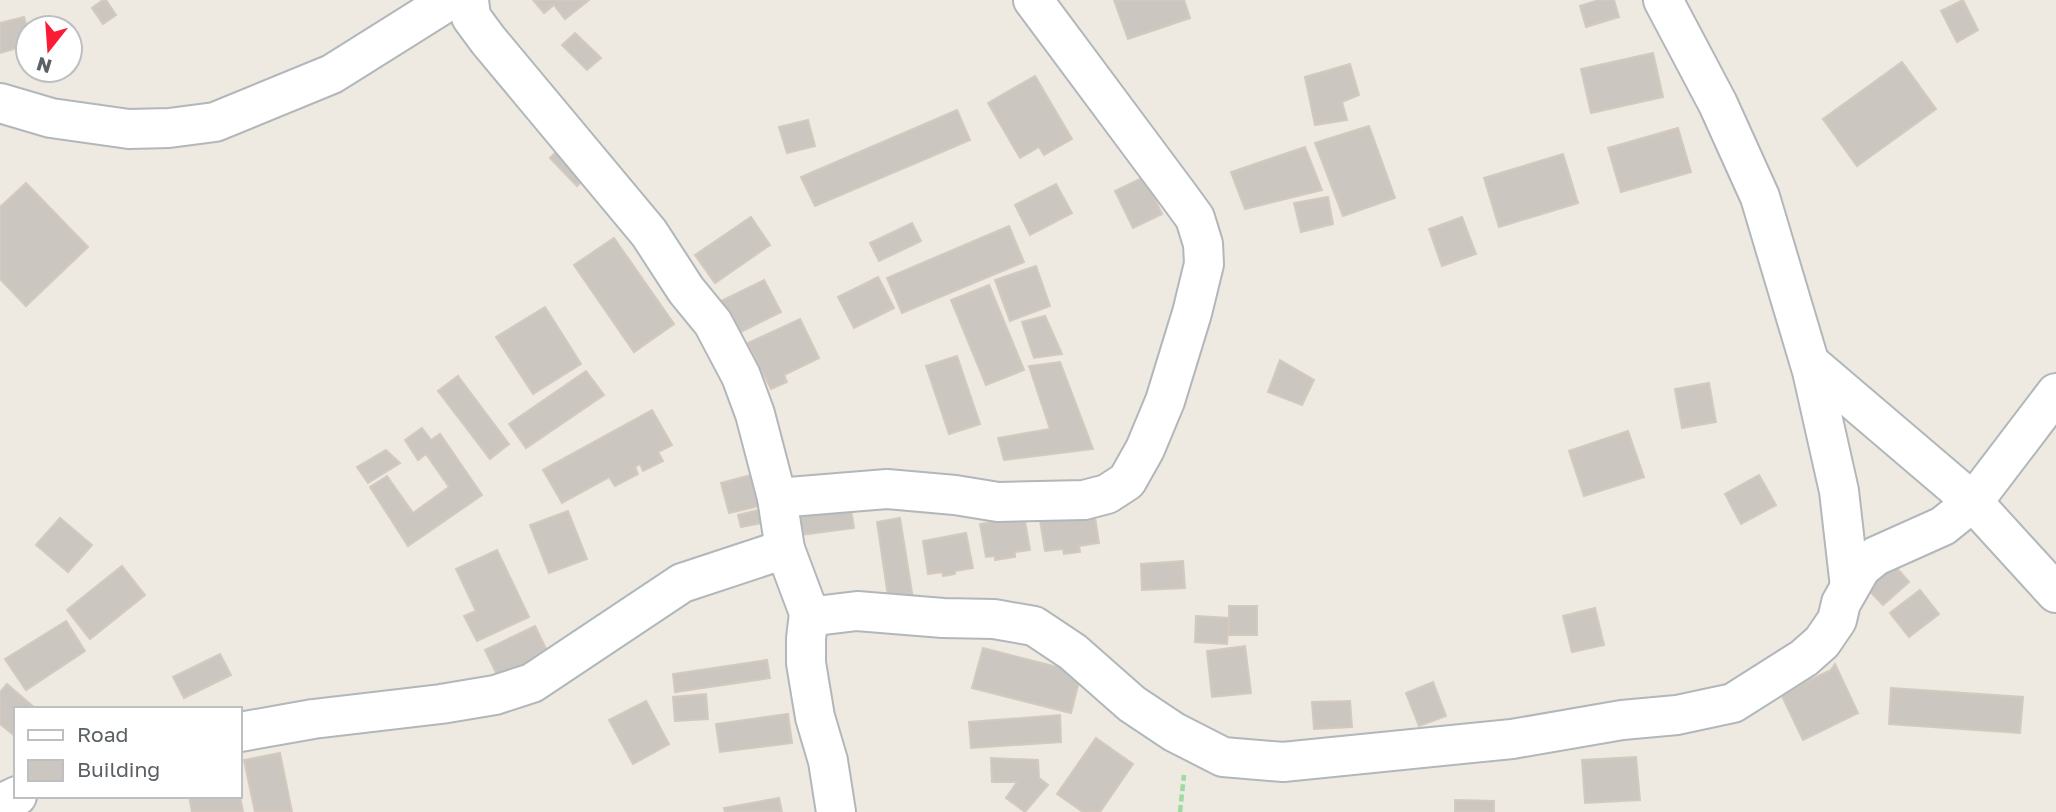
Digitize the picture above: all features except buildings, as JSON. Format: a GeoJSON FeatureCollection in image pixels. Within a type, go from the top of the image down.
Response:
{"type":"FeatureCollection","features":[{"type":"Feature","properties":{"kind":"street"},"geometry":{"type":"LineString","coordinates":[[0,103],[51,118],[128,129],[169,128],[215,122],[332,74],[450,0]]}},
{"type":"Feature","properties":{"kind":"street"},"geometry":{"type":"LineString","coordinates":[[468,0],[471,17],[488,40],[649,233],[686,290],[713,323],[741,376],[755,414],[777,498],[785,549],[809,613],[806,639],[809,682],[828,761],[836,812]]}},
{"type":"Feature","properties":{"kind":"street"},"geometry":{"type":"LineString","coordinates":[[777,498],[887,489],[998,502],[1084,500],[1107,494],[1127,481],[1145,449],[1165,401],[1192,313],[1204,264],[1203,244],[1195,218],[1033,0]]}},
{"type":"Feature","properties":{"kind":"street"},"geometry":{"type":"LineString","coordinates":[[1663,0],[1718,104],[1760,197],[1810,363],[1839,491],[1850,587]]}},
{"type":"Feature","properties":{"kind":"street"},"geometry":{"type":"LineString","coordinates":[[1810,363],[1973,502],[2056,593]]}},
{"type":"Feature","properties":{"kind":"street"},"geometry":{"type":"LineString","coordinates":[[809,613],[824,615],[857,611],[994,619],[1034,626],[1073,652],[1132,704],[1174,732],[1223,757],[1283,762],[1512,738],[1622,720],[1677,715],[1733,703],[1774,679],[1822,642],[1837,620],[1841,603],[1861,568],[1876,556],[1943,526],[1973,502],[2056,393]]}},
{"type":"Feature","properties":{"kind":"street"},"geometry":{"type":"LineString","coordinates":[[242,732],[313,719],[495,695],[533,683],[682,583],[785,549]]}}]}
